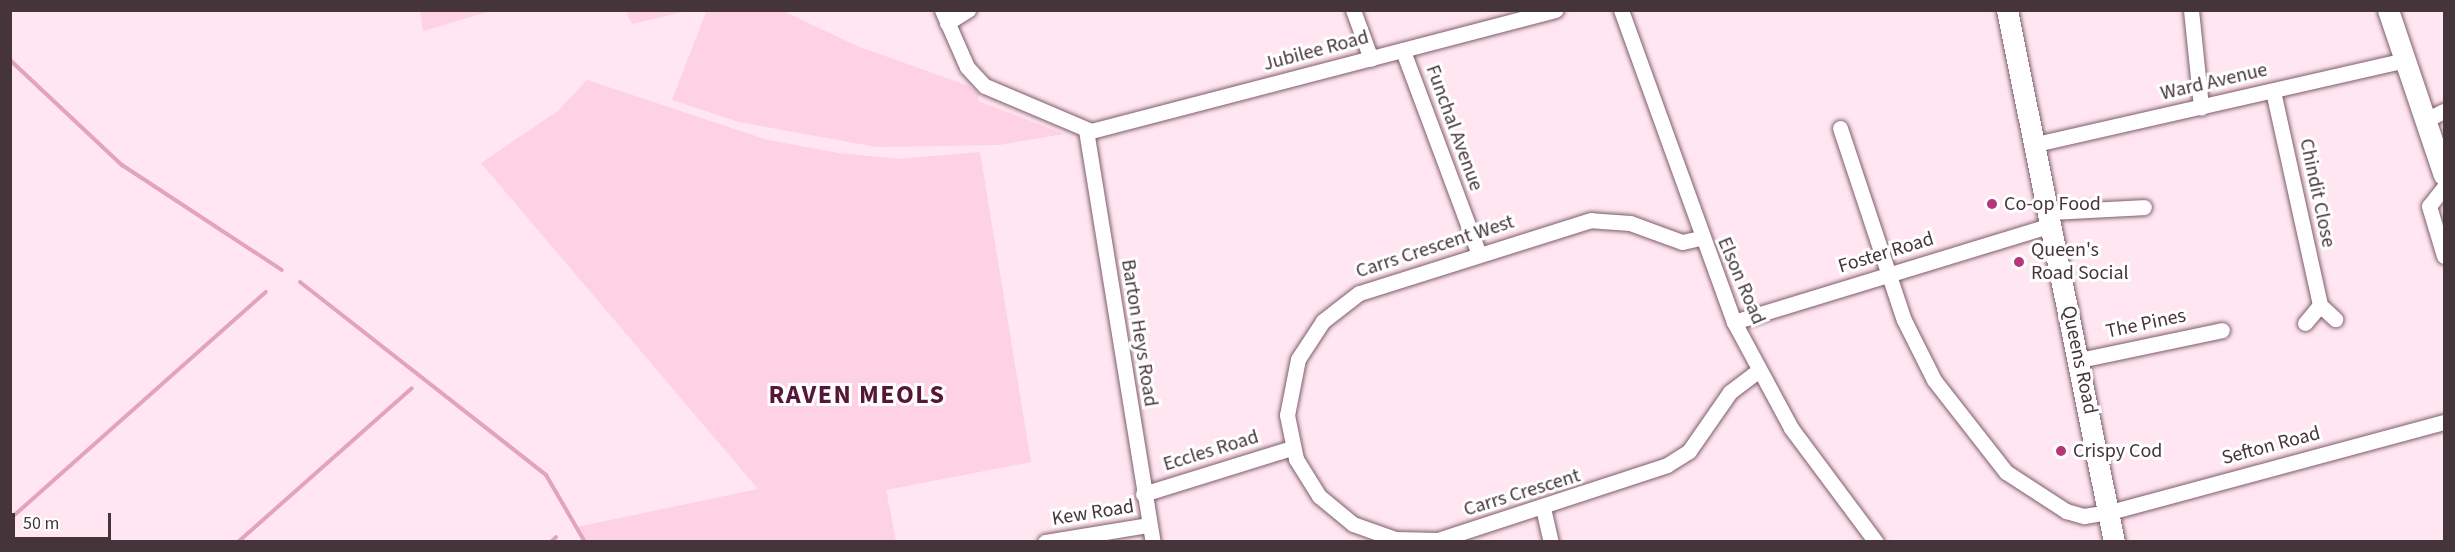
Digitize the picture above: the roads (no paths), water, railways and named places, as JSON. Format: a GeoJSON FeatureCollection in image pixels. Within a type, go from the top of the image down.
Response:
{"type":"FeatureCollection","features":[{"type":"Feature","properties":{"kind":"street"},"geometry":{"type":"LineString","coordinates":[[968,10],[945,17],[967,66],[984,86],[1086,130]]}},
{"type":"Feature","properties":{"kind":"street"},"geometry":{"type":"LineString","coordinates":[[1353,10],[1371,59]]}},
{"type":"Feature","properties":{"kind":"street","name":"Elson Road"},"geometry":{"type":"LineString","coordinates":[[1621,10],[1700,238],[1734,322],[1809,456],[1876,542]]}},
{"type":"Feature","properties":{"kind":"street","name":"Queens Road"},"geometry":{"type":"LineString","coordinates":[[2007,10],[2036,144],[2110,512],[2114,542]]}},
{"type":"Feature","properties":{"kind":"street"},"geometry":{"type":"LineString","coordinates":[[2191,10],[2201,107]]}},
{"type":"Feature","properties":{"kind":"street"},"geometry":{"type":"LineString","coordinates":[[2388,10],[2402,61],[2445,175]]}},
{"type":"Feature","properties":{"kind":"street","name":"Jubilee Road"},"geometry":{"type":"LineString","coordinates":[[1086,130],[1403,51],[1552,11]]}},
{"type":"Feature","properties":{"kind":"street","name":"Funchal Avenue"},"geometry":{"type":"LineString","coordinates":[[1403,51],[1479,254]]}},
{"type":"Feature","properties":{"kind":"street","name":"Ward Avenue"},"geometry":{"type":"LineString","coordinates":[[2036,144],[2402,61]]}},
{"type":"Feature","properties":{"kind":"street","name":"Chindit Close"},"geometry":{"type":"LineString","coordinates":[[2274,90],[2320,305]]}},
{"type":"Feature","properties":{"kind":"street"},"geometry":{"type":"LineString","coordinates":[[2424,121],[2445,111]]}},
{"type":"Feature","properties":{"kind":"street","name":"Sefton Road"},"geometry":{"type":"LineString","coordinates":[[1840,128],[1888,274],[1934,380],[1990,455],[2027,489],[2066,511],[2084,516],[2110,512],[2445,422]]}},
{"type":"Feature","properties":{"kind":"street","name":"Barton Heys Road"},"geometry":{"type":"LineString","coordinates":[[1086,130],[1148,525],[1153,542]]}},
{"type":"Feature","properties":{"kind":"street"},"geometry":{"type":"LineString","coordinates":[[2445,187],[2428,206],[2445,256]]}},
{"type":"Feature","properties":{"kind":"street","name":"Foster Road"},"geometry":{"type":"LineString","coordinates":[[1734,322],[1888,274],[2050,219],[2144,207]]}},
{"type":"Feature","properties":{"kind":"street","name":"Carrs Crescent West"},"geometry":{"type":"LineString","coordinates":[[1292,448],[1287,415],[1291,380],[1303,348],[1323,321],[1370,288],[1591,220],[1630,223],[1682,242],[1700,238]]}},
{"type":"Feature","properties":{"kind":"street"},"geometry":{"type":"LineString","coordinates":[[2305,323],[2320,305],[2335,319]]}},
{"type":"Feature","properties":{"kind":"street","name":"The Pines"},"geometry":{"type":"LineString","coordinates":[[2079,360],[2222,330]]}},
{"type":"Feature","properties":{"kind":"street","name":"Carrs Crescent"},"geometry":{"type":"LineString","coordinates":[[1292,448],[1327,504],[1384,536],[1438,540],[1639,477],[1689,451],[1730,392],[1759,370]]}},
{"type":"Feature","properties":{"kind":"street","name":"Eccles Road"},"geometry":{"type":"LineString","coordinates":[[1143,494],[1292,448]]}},
{"type":"Feature","properties":{"kind":"street"},"geometry":{"type":"LineString","coordinates":[[1543,508],[1551,542]]}},
{"type":"Feature","properties":{"kind":"street","name":"Kew Road"},"geometry":{"type":"LineString","coordinates":[[1045,542],[1148,525]]}},
{"type":"Feature","properties":{"kind":"waterway"},"geometry":{"type":"LineString","coordinates":[[10,60],[122,165],[282,270]]}},
{"type":"Feature","properties":{"kind":"waterway"},"geometry":{"type":"LineString","coordinates":[[300,282],[546,475],[585,542]]}},
{"type":"Feature","properties":{"kind":"waterway"},"geometry":{"type":"LineString","coordinates":[[10,519],[266,292]]}},
{"type":"Feature","properties":{"kind":"waterway"},"geometry":{"type":"LineString","coordinates":[[238,542],[412,388]]}},
{"type":"Feature","properties":{"kind":"waterway"},"geometry":{"type":"LineString","coordinates":[[551,542],[556,537]]}},
{"type":"Feature","properties":{"kind":"place","name":"Co-op Food"},"geometry":{"type":"Point","coordinates":[1992,204]}},
{"type":"Feature","properties":{"kind":"place","name":"Queen's Road Social"},"geometry":{"type":"Point","coordinates":[2019,262]}},
{"type":"Feature","properties":{"kind":"place","name":"Crispy Cod"},"geometry":{"type":"Point","coordinates":[2061,451]}},
{"type":"Feature","properties":{"kind":"district","name":"RAVEN MEOLS"},"geometry":{"type":"Point","coordinates":[857,395]}}]}
